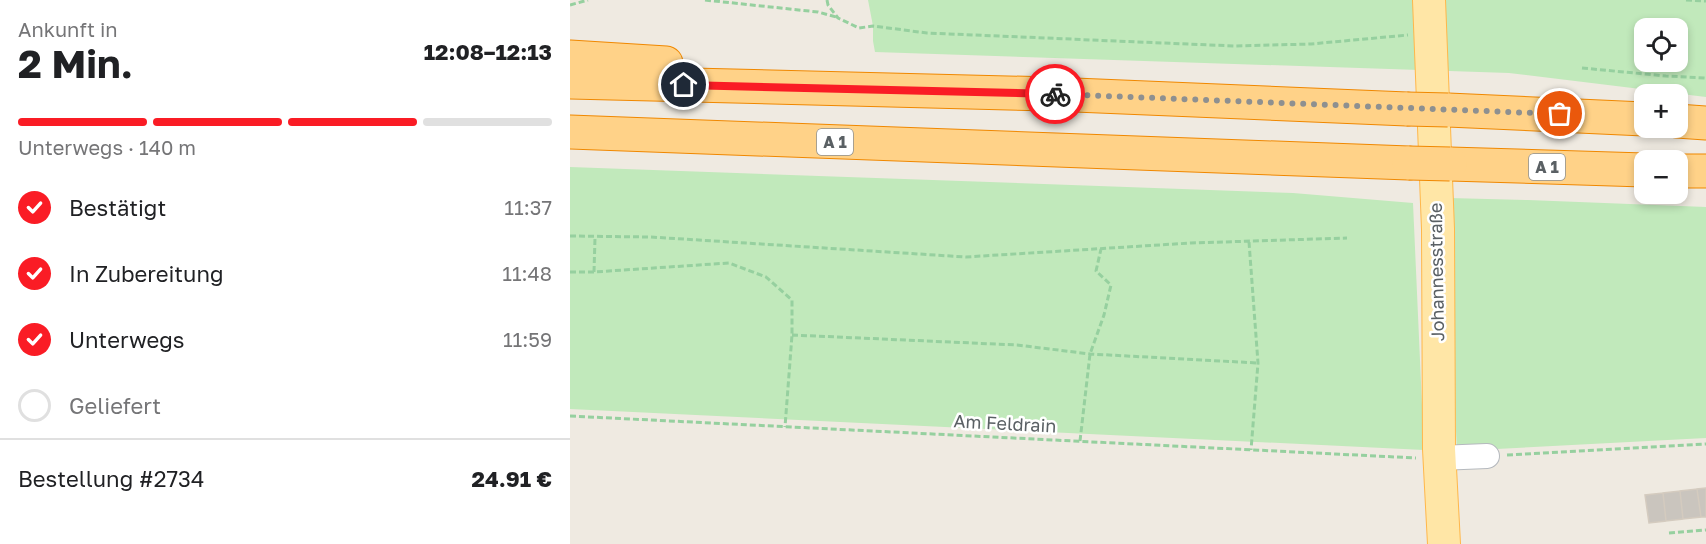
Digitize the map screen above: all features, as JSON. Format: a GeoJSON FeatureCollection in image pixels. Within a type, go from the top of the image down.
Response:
{"type":"FeatureCollection","features":[{"type":"Feature","properties":{"kind":"highway"},"geometry":{"type":"LineString","coordinates":[[570,57],[1034,83],[1051,94]]}},
{"type":"Feature","properties":{"kind":"highway"},"geometry":{"type":"LineString","coordinates":[[570,82],[1051,94],[1634,119]]}},
{"type":"Feature","properties":{"kind":"highway"},"geometry":{"type":"LineString","coordinates":[[1688,122],[1706,123]]}},
{"type":"Feature","properties":{"kind":"highway","name":"A 1"},"geometry":{"type":"LineString","coordinates":[[570,132],[1634,170]]}},
{"type":"Feature","properties":{"kind":"highway"},"geometry":{"type":"LineString","coordinates":[[1688,171],[1706,171]]}},
{"type":"Feature","properties":{"kind":"main road","name":"Johannesstraße"},"geometry":{"type":"LineString","coordinates":[[1429,0],[1438,230],[1439,458],[1444,544]]}},
{"type":"Feature","properties":{"kind":"street"},"geometry":{"type":"LineString","coordinates":[[1439,458],[1487,456]]}},
{"type":"Feature","properties":{"kind":"path"},"geometry":{"type":"LineString","coordinates":[[570,5],[588,0]]}},
{"type":"Feature","properties":{"kind":"path"},"geometry":{"type":"LineString","coordinates":[[705,0],[818,12],[860,27],[873,26],[927,33],[1234,46],[1311,44],[1413,35],[1430,36]]}},
{"type":"Feature","properties":{"kind":"path"},"geometry":{"type":"LineString","coordinates":[[827,0],[838,18]]}},
{"type":"Feature","properties":{"kind":"path"},"geometry":{"type":"LineString","coordinates":[[1686,0],[1706,1]]}},
{"type":"Feature","properties":{"kind":"path"},"geometry":{"type":"LineString","coordinates":[[1582,68],[1706,78]]}},
{"type":"Feature","properties":{"kind":"path"},"geometry":{"type":"LineString","coordinates":[[570,236],[651,237],[966,257],[1249,241],[1347,238]]}},
{"type":"Feature","properties":{"kind":"path"},"geometry":{"type":"LineString","coordinates":[[594,272],[595,238]]}},
{"type":"Feature","properties":{"kind":"path"},"geometry":{"type":"LineString","coordinates":[[1249,241],[1258,363],[1251,450]]}},
{"type":"Feature","properties":{"kind":"path"},"geometry":{"type":"LineString","coordinates":[[1080,441],[1090,354],[1112,285],[1096,271],[1101,249]]}},
{"type":"Feature","properties":{"kind":"path"},"geometry":{"type":"LineString","coordinates":[[570,272],[729,263],[766,277],[792,300],[792,335],[785,427]]}},
{"type":"Feature","properties":{"kind":"path"},"geometry":{"type":"LineString","coordinates":[[792,335],[1017,345],[1090,354],[1258,363]]}},
{"type":"Feature","properties":{"kind":"path","name":"Am Feldrain"},"geometry":{"type":"LineString","coordinates":[[570,416],[1439,458]]}},
{"type":"Feature","properties":{"kind":"path"},"geometry":{"type":"LineString","coordinates":[[1487,456],[1706,444]]}},
{"type":"Feature","properties":{"kind":"path"},"geometry":{"type":"LineString","coordinates":[[1670,533],[1706,530]]}},
{"type":"Feature","properties":{"kind":"green space"},"geometry":{"type":"Polygon","coordinates":[[[868,0],[1706,0],[1706,97],[1688,95],[1688,84],[1634,84],[1634,88],[1509,73],[875,52],[873,26],[868,0]]]}},
{"type":"Feature","properties":{"kind":"green space"},"geometry":{"type":"Polygon","coordinates":[[[570,167],[1293,193],[1413,203],[1424,450],[570,409],[570,167]]]}},
{"type":"Feature","properties":{"kind":"green space"},"geometry":{"type":"Polygon","coordinates":[[[1449,198],[1706,207],[1706,438],[1457,451],[1449,198]]]}},
{"type":"Feature","properties":{"kind":"building"},"geometry":{"type":"Polygon","coordinates":[[[1706,488],[1706,517],[1701,517],[1697,489],[1706,488]]]}},
{"type":"Feature","properties":{"kind":"building"},"geometry":{"type":"Polygon","coordinates":[[[1697,489],[1701,517],[1683,519],[1680,491],[1697,489]]]}},
{"type":"Feature","properties":{"kind":"building"},"geometry":{"type":"Polygon","coordinates":[[[1680,491],[1683,519],[1666,521],[1663,493],[1680,491]]]}},
{"type":"Feature","properties":{"kind":"building"},"geometry":{"type":"Polygon","coordinates":[[[1663,493],[1666,521],[1649,523],[1645,495],[1663,493]]]}},
{"type":"Feature","properties":{"kind":"way so far"},"geometry":{"type":"LineString","coordinates":[[1055,94],[1560,114]]}},
{"type":"Feature","properties":{"kind":"route"},"geometry":{"type":"LineString","coordinates":[[684,85],[1055,94]]}}]}
